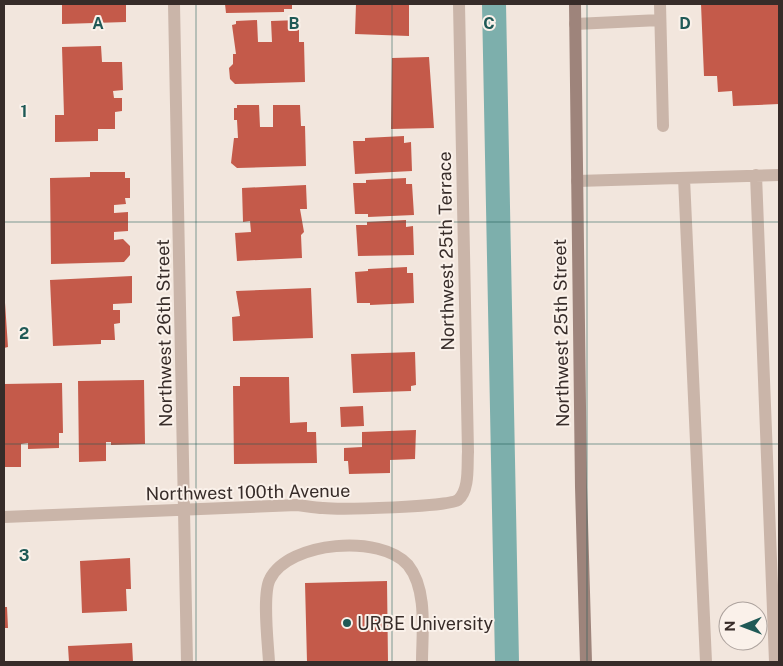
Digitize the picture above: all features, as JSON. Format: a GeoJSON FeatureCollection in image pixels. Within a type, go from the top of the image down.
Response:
{"type":"FeatureCollection","features":[{"type":"Feature","properties":{"kind":"main road","name":"Northwest 25th Street"},"geometry":{"type":"LineString","coordinates":[[575,4],[581,487],[586,662]]}},
{"type":"Feature","properties":{"kind":"street","name":"Northwest 26th Street"},"geometry":{"type":"LineString","coordinates":[[174,4],[187,662]]}},
{"type":"Feature","properties":{"kind":"street","name":"Northwest 25th Terrace"},"geometry":{"type":"LineString","coordinates":[[459,4],[468,452],[466,483],[460,497]]}},
{"type":"Feature","properties":{"kind":"street"},"geometry":{"type":"LineString","coordinates":[[660,4],[663,126]]}},
{"type":"Feature","properties":{"kind":"street"},"geometry":{"type":"LineString","coordinates":[[575,24],[660,20]]}},
{"type":"Feature","properties":{"kind":"street"},"geometry":{"type":"LineString","coordinates":[[756,175],[776,662]]}},
{"type":"Feature","properties":{"kind":"street"},"geometry":{"type":"LineString","coordinates":[[577,181],[779,175]]}},
{"type":"Feature","properties":{"kind":"street"},"geometry":{"type":"LineString","coordinates":[[684,178],[706,662]]}},
{"type":"Feature","properties":{"kind":"street","name":"Northwest 100th Avenue"},"geometry":{"type":"LineString","coordinates":[[4,517],[297,504],[324,508],[433,504],[453,502],[460,497]]}},
{"type":"Feature","properties":{"kind":"street"},"geometry":{"type":"LineString","coordinates":[[268,662],[267,592],[269,580],[275,571],[285,561],[305,552],[362,547],[380,548],[395,556],[408,566],[414,577],[421,604],[422,662]]}},
{"type":"Feature","properties":{"kind":"building"},"geometry":{"type":"Polygon","coordinates":[[[62,4],[126,4],[126,22],[62,24],[62,4]]]}},
{"type":"Feature","properties":{"kind":"building"},"geometry":{"type":"Polygon","coordinates":[[[225,4],[292,4],[292,9],[284,9],[284,12],[226,13],[225,4]]]}},
{"type":"Feature","properties":{"kind":"building"},"geometry":{"type":"Polygon","coordinates":[[[356,4],[409,4],[409,36],[355,34],[356,4]]]}},
{"type":"Feature","properties":{"kind":"building"},"geometry":{"type":"Polygon","coordinates":[[[701,4],[779,4],[779,104],[733,106],[732,91],[718,92],[717,76],[704,76],[701,4]]]}},
{"type":"Feature","properties":{"kind":"building"},"geometry":{"type":"Polygon","coordinates":[[[257,20],[258,42],[272,42],[271,21],[299,20],[299,42],[304,42],[305,82],[235,84],[230,79],[229,68],[233,64],[233,54],[236,54],[232,25],[236,24],[236,21],[257,20]]]}},
{"type":"Feature","properties":{"kind":"building"},"geometry":{"type":"Polygon","coordinates":[[[101,46],[102,62],[122,62],[123,90],[113,91],[114,98],[122,98],[122,111],[115,112],[115,129],[98,129],[98,141],[55,142],[55,115],[64,115],[62,47],[101,46]]]}},
{"type":"Feature","properties":{"kind":"building"},"geometry":{"type":"Polygon","coordinates":[[[429,57],[434,128],[391,129],[392,58],[429,57]]]}},
{"type":"Feature","properties":{"kind":"building"},"geometry":{"type":"Polygon","coordinates":[[[237,105],[259,105],[260,127],[273,127],[273,105],[300,105],[301,126],[305,126],[306,166],[237,168],[231,163],[234,138],[238,138],[237,120],[234,120],[234,108],[237,108],[237,105]]]}},
{"type":"Feature","properties":{"kind":"building"},"geometry":{"type":"Polygon","coordinates":[[[404,136],[404,143],[411,142],[412,171],[355,174],[353,141],[365,141],[365,138],[404,136]]]}},
{"type":"Feature","properties":{"kind":"building"},"geometry":{"type":"Polygon","coordinates":[[[90,172],[125,172],[125,178],[130,178],[130,198],[125,198],[126,204],[114,205],[114,213],[128,212],[128,231],[114,232],[114,240],[123,239],[130,246],[130,255],[124,262],[51,264],[50,178],[90,177],[90,172]]]}},
{"type":"Feature","properties":{"kind":"building"},"geometry":{"type":"Polygon","coordinates":[[[406,178],[406,184],[412,184],[414,215],[368,217],[368,214],[355,214],[353,183],[366,183],[366,180],[406,178]]]}},
{"type":"Feature","properties":{"kind":"building"},"geometry":{"type":"Polygon","coordinates":[[[306,185],[307,209],[300,209],[304,232],[301,235],[302,258],[237,261],[235,233],[251,232],[250,221],[243,222],[242,188],[306,185]]]}},
{"type":"Feature","properties":{"kind":"building"},"geometry":{"type":"Polygon","coordinates":[[[406,220],[406,227],[413,226],[414,255],[358,256],[356,225],[367,225],[367,222],[406,220]]]}},
{"type":"Feature","properties":{"kind":"building"},"geometry":{"type":"Polygon","coordinates":[[[407,267],[407,273],[413,273],[414,303],[370,305],[370,303],[357,303],[355,272],[368,271],[368,269],[407,267]]]}},
{"type":"Feature","properties":{"kind":"building"},"geometry":{"type":"Polygon","coordinates":[[[132,276],[132,303],[113,304],[113,310],[120,310],[120,323],[114,324],[115,340],[101,340],[101,344],[53,346],[50,280],[132,276]]]}},
{"type":"Feature","properties":{"kind":"building"},"geometry":{"type":"Polygon","coordinates":[[[4,288],[8,347],[4,348],[4,288]]]}},
{"type":"Feature","properties":{"kind":"building"},"geometry":{"type":"Polygon","coordinates":[[[311,288],[313,338],[233,341],[232,317],[240,316],[236,291],[311,288]]]}},
{"type":"Feature","properties":{"kind":"building"},"geometry":{"type":"Polygon","coordinates":[[[415,352],[416,385],[411,386],[411,391],[353,393],[351,354],[415,352]]]}},
{"type":"Feature","properties":{"kind":"building"},"geometry":{"type":"Polygon","coordinates":[[[240,377],[289,377],[290,423],[307,422],[307,432],[316,432],[317,463],[234,464],[233,386],[240,386],[240,377]]]}},
{"type":"Feature","properties":{"kind":"building"},"geometry":{"type":"Polygon","coordinates":[[[144,380],[145,444],[111,445],[111,442],[106,442],[106,461],[79,462],[78,381],[144,380]]]}},
{"type":"Feature","properties":{"kind":"building"},"geometry":{"type":"Polygon","coordinates":[[[62,383],[63,433],[59,433],[59,448],[28,449],[28,443],[21,444],[21,467],[4,467],[4,384],[62,383]]]}},
{"type":"Feature","properties":{"kind":"building"},"geometry":{"type":"Polygon","coordinates":[[[363,406],[364,426],[341,427],[340,407],[363,406]]]}},
{"type":"Feature","properties":{"kind":"building"},"geometry":{"type":"Polygon","coordinates":[[[416,430],[415,459],[390,460],[390,473],[349,474],[348,461],[344,461],[344,448],[362,447],[362,432],[416,430]]]}},
{"type":"Feature","properties":{"kind":"building"},"geometry":{"type":"Polygon","coordinates":[[[130,558],[131,589],[126,589],[127,611],[82,613],[80,561],[130,558]]]}},
{"type":"Feature","properties":{"kind":"building","name":"URBE University"},"geometry":{"type":"Polygon","coordinates":[[[387,581],[388,662],[307,662],[305,583],[387,581]]]}},
{"type":"Feature","properties":{"kind":"building"},"geometry":{"type":"Polygon","coordinates":[[[4,607],[7,607],[8,628],[4,628],[4,607]]]}},
{"type":"Feature","properties":{"kind":"building"},"geometry":{"type":"Polygon","coordinates":[[[132,643],[133,662],[69,662],[68,646],[132,643]]]}},
{"type":"Feature","properties":{"kind":"waterway"},"geometry":{"type":"LineString","coordinates":[[494,4],[507,662]]}},
{"type":"Feature","properties":{"kind":"place","name":"URBE University"},"geometry":{"type":"Point","coordinates":[347,623]}}]}
